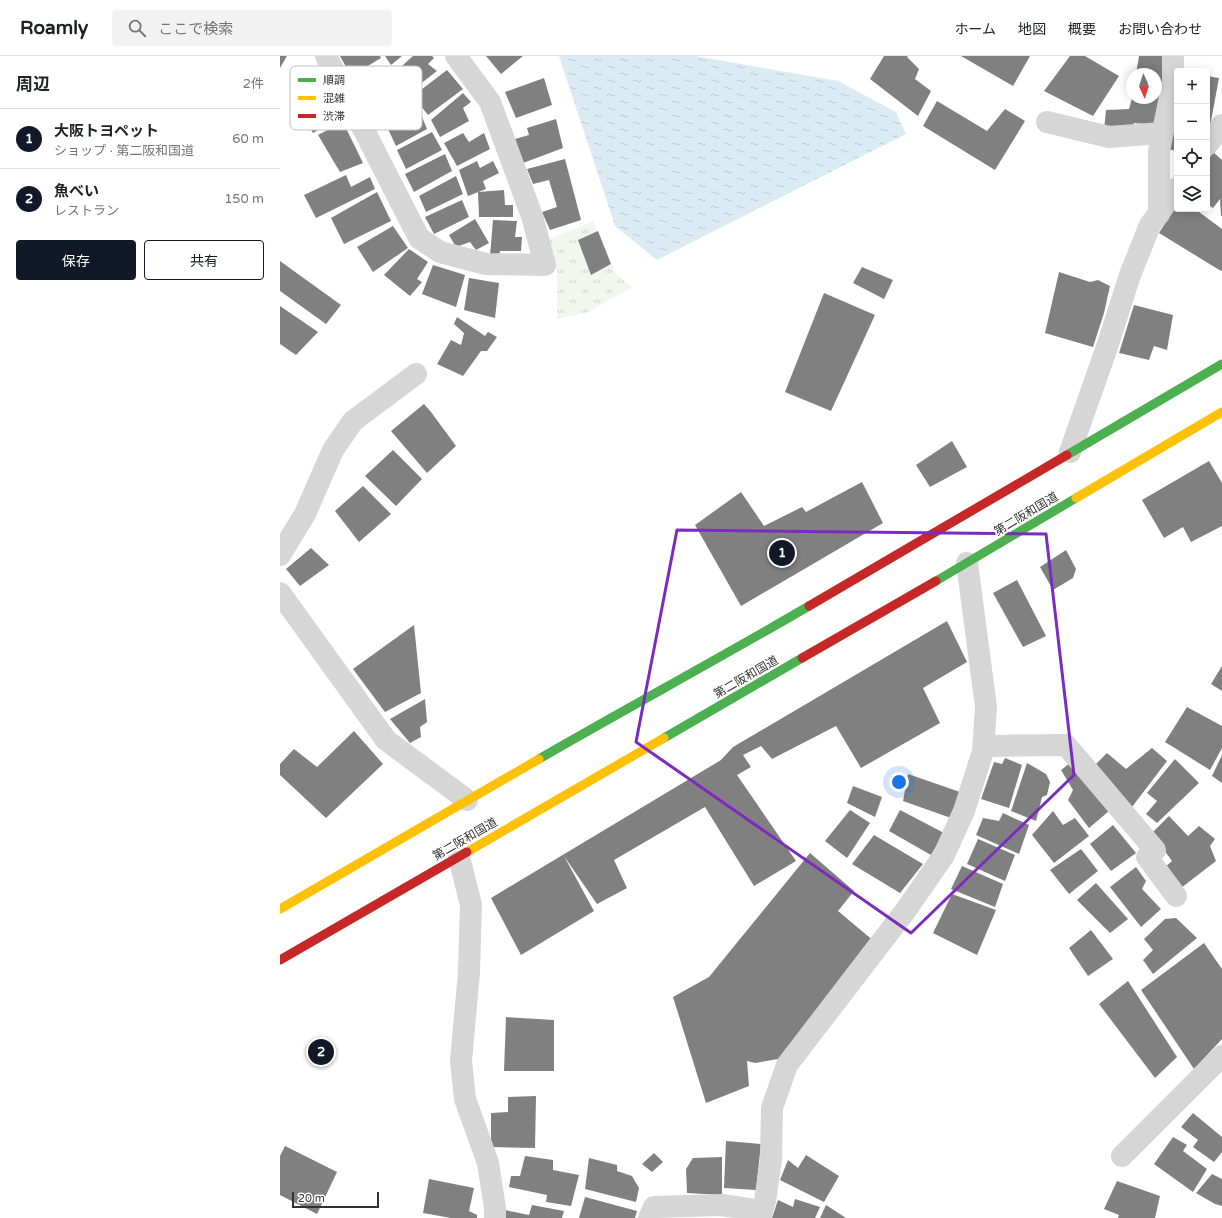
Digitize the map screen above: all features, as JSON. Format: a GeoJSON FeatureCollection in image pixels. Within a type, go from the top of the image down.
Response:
{"type":"FeatureCollection","features":[{"type":"Feature","properties":{"kind":"highway"},"geometry":{"type":"LineString","coordinates":[[280,909],[607,720],[727,654],[1222,364]]}},
{"type":"Feature","properties":{"kind":"highway","name":"第二阪和国道"},"geometry":{"type":"LineString","coordinates":[[280,960],[967,563],[1222,412]]}},
{"type":"Feature","properties":{"kind":"street"},"geometry":{"type":"LineString","coordinates":[[326,56],[331,66]]}},
{"type":"Feature","properties":{"kind":"street"},"geometry":{"type":"LineString","coordinates":[[364,130],[419,238],[440,252],[486,264],[545,265],[532,216],[490,102],[456,56]]}},
{"type":"Feature","properties":{"kind":"street"},"geometry":{"type":"LineString","coordinates":[[1159,214],[1159,151],[1173,82],[1173,56]]}},
{"type":"Feature","properties":{"kind":"street"},"geometry":{"type":"LineString","coordinates":[[1047,122],[1109,137],[1162,133]]}},
{"type":"Feature","properties":{"kind":"street"},"geometry":{"type":"LineString","coordinates":[[1210,141],[1222,125]]}},
{"type":"Feature","properties":{"kind":"street"},"geometry":{"type":"LineString","coordinates":[[1070,452],[1107,347],[1130,275],[1150,225],[1174,192]]}},
{"type":"Feature","properties":{"kind":"street"},"geometry":{"type":"LineString","coordinates":[[280,555],[305,514],[332,450],[353,421],[416,374]]}},
{"type":"Feature","properties":{"kind":"street"},"geometry":{"type":"LineString","coordinates":[[650,1218],[654,1207],[721,1205],[761,1215],[765,1201],[771,1160],[772,1108],[787,1065],[906,910],[944,855],[964,811],[984,751],[986,706],[967,563]]}},
{"type":"Feature","properties":{"kind":"street"},"geometry":{"type":"LineString","coordinates":[[280,593],[386,740],[467,800]]}},
{"type":"Feature","properties":{"kind":"street"},"geometry":{"type":"LineString","coordinates":[[984,746],[1066,745],[1155,850],[1147,857],[1176,896]]}},
{"type":"Feature","properties":{"kind":"street"},"geometry":{"type":"LineString","coordinates":[[459,857],[471,905],[469,972],[461,1061],[465,1099],[488,1163],[495,1208],[495,1218]]}},
{"type":"Feature","properties":{"kind":"street"},"geometry":{"type":"LineString","coordinates":[[1122,1156],[1222,1056]]}},
{"type":"Feature","properties":{"kind":"highlighted area"},"geometry":{"type":"Polygon","coordinates":[[[677,530],[1046,534],[1074,775],[911,933],[636,742],[677,530]]]}},
{"type":"Feature","properties":{"kind":"green space"},"geometry":{"type":"Polygon","coordinates":[[[593,221],[616,274],[632,287],[588,312],[557,319],[557,273],[547,240],[593,221]]]}},
{"type":"Feature","properties":{"kind":"water"},"geometry":{"type":"Polygon","coordinates":[[[559,56],[695,56],[838,81],[896,112],[906,134],[657,260],[615,226],[559,56]]]}},
{"type":"Feature","properties":{"kind":"building"},"geometry":{"type":"Polygon","coordinates":[[[280,56],[287,56],[280,68],[280,56]]]}},
{"type":"Feature","properties":{"kind":"building"},"geometry":{"type":"Polygon","coordinates":[[[340,56],[380,56],[381,58],[368,66],[346,66],[340,56]]]}},
{"type":"Feature","properties":{"kind":"building"},"geometry":{"type":"Polygon","coordinates":[[[385,56],[402,56],[391,65],[385,56]]]}},
{"type":"Feature","properties":{"kind":"building"},"geometry":{"type":"Polygon","coordinates":[[[413,56],[432,56],[434,58],[428,64],[437,71],[422,83],[422,66],[402,66],[413,56]]]}},
{"type":"Feature","properties":{"kind":"building"},"geometry":{"type":"Polygon","coordinates":[[[486,56],[523,56],[501,74],[486,56]]]}},
{"type":"Feature","properties":{"kind":"building"},"geometry":{"type":"Polygon","coordinates":[[[884,56],[908,56],[907,57],[919,69],[915,79],[931,91],[918,116],[870,79],[884,56]]]}},
{"type":"Feature","properties":{"kind":"building"},"geometry":{"type":"Polygon","coordinates":[[[961,56],[1030,56],[1013,86],[961,56]]]}},
{"type":"Feature","properties":{"kind":"building"},"geometry":{"type":"Polygon","coordinates":[[[1070,56],[1085,56],[1119,76],[1093,116],[1044,91],[1070,56]]]}},
{"type":"Feature","properties":{"kind":"building"},"geometry":{"type":"Polygon","coordinates":[[[1139,56],[1166,56],[1167,62],[1162,86],[1162,68],[1137,68],[1139,56]]]}},
{"type":"Feature","properties":{"kind":"building"},"geometry":{"type":"Polygon","coordinates":[[[447,70],[463,89],[428,115],[422,107],[422,89],[447,70]]]}},
{"type":"Feature","properties":{"kind":"building"},"geometry":{"type":"Polygon","coordinates":[[[1210,76],[1219,78],[1210,126],[1210,76]]]}},
{"type":"Feature","properties":{"kind":"building"},"geometry":{"type":"Polygon","coordinates":[[[544,78],[552,105],[516,118],[505,92],[544,78]]]}},
{"type":"Feature","properties":{"kind":"building"},"geometry":{"type":"Polygon","coordinates":[[[463,93],[471,102],[463,108],[469,121],[440,137],[431,120],[463,93]]]}},
{"type":"Feature","properties":{"kind":"building"},"geometry":{"type":"Polygon","coordinates":[[[937,101],[987,131],[1005,109],[1025,121],[995,170],[923,126],[937,101]]]}},
{"type":"Feature","properties":{"kind":"building"},"geometry":{"type":"Polygon","coordinates":[[[1130,104],[1158,104],[1154,125],[1134,123],[1132,133],[1104,130],[1106,110],[1129,109],[1130,104]]]}},
{"type":"Feature","properties":{"kind":"building"},"geometry":{"type":"Polygon","coordinates":[[[422,117],[427,129],[396,146],[388,130],[422,130],[422,117]]]}},
{"type":"Feature","properties":{"kind":"building"},"geometry":{"type":"Polygon","coordinates":[[[556,119],[563,148],[523,163],[515,139],[529,135],[527,128],[556,119]]]}},
{"type":"Feature","properties":{"kind":"building"},"geometry":{"type":"Polygon","coordinates":[[[1170,126],[1174,127],[1174,150],[1167,149],[1170,126]]]}},
{"type":"Feature","properties":{"kind":"building"},"geometry":{"type":"Polygon","coordinates":[[[311,130],[318,130],[313,133],[311,130]]]}},
{"type":"Feature","properties":{"kind":"building"},"geometry":{"type":"Polygon","coordinates":[[[328,130],[347,130],[363,163],[340,172],[318,135],[328,130]]]}},
{"type":"Feature","properties":{"kind":"building"},"geometry":{"type":"Polygon","coordinates":[[[432,132],[442,150],[406,169],[397,150],[432,132]]]}},
{"type":"Feature","properties":{"kind":"building"},"geometry":{"type":"Polygon","coordinates":[[[463,133],[469,142],[484,133],[490,149],[457,166],[444,143],[463,133]]]}},
{"type":"Feature","properties":{"kind":"building"},"geometry":{"type":"Polygon","coordinates":[[[1213,152],[1222,160],[1222,216],[1220,199],[1213,208],[1210,206],[1210,157],[1213,152]]]}},
{"type":"Feature","properties":{"kind":"building"},"geometry":{"type":"Polygon","coordinates":[[[445,154],[452,171],[414,192],[405,174],[445,154]]]}},
{"type":"Feature","properties":{"kind":"building"},"geometry":{"type":"Polygon","coordinates":[[[565,159],[581,220],[550,230],[542,212],[557,207],[549,180],[533,184],[527,169],[565,159]]]}},
{"type":"Feature","properties":{"kind":"building"},"geometry":{"type":"Polygon","coordinates":[[[477,161],[480,168],[493,161],[499,173],[483,181],[486,189],[468,196],[459,170],[477,161]]]}},
{"type":"Feature","properties":{"kind":"building"},"geometry":{"type":"Polygon","coordinates":[[[346,175],[351,187],[370,177],[375,189],[316,218],[304,195],[346,175]]]}},
{"type":"Feature","properties":{"kind":"building"},"geometry":{"type":"Polygon","coordinates":[[[456,176],[463,194],[426,212],[419,196],[456,176]]]}},
{"type":"Feature","properties":{"kind":"building"},"geometry":{"type":"Polygon","coordinates":[[[504,190],[505,205],[513,205],[513,217],[479,217],[478,192],[504,190]]]}},
{"type":"Feature","properties":{"kind":"building"},"geometry":{"type":"Polygon","coordinates":[[[377,192],[391,221],[344,244],[331,218],[377,192]]]}},
{"type":"Feature","properties":{"kind":"building"},"geometry":{"type":"Polygon","coordinates":[[[462,200],[469,217],[434,234],[425,217],[462,200]]]}},
{"type":"Feature","properties":{"kind":"building"},"geometry":{"type":"Polygon","coordinates":[[[1174,210],[1174,212],[1199,212],[1222,229],[1222,270],[1221,271],[1159,233],[1174,210]]]}},
{"type":"Feature","properties":{"kind":"building"},"geometry":{"type":"Polygon","coordinates":[[[475,219],[489,243],[476,250],[470,242],[456,247],[449,235],[475,219]]]}},
{"type":"Feature","properties":{"kind":"building"},"geometry":{"type":"Polygon","coordinates":[[[493,220],[517,221],[515,237],[522,237],[521,251],[500,251],[499,256],[490,256],[493,220]]]}},
{"type":"Feature","properties":{"kind":"building"},"geometry":{"type":"Polygon","coordinates":[[[393,226],[408,248],[373,272],[357,247],[393,226]]]}},
{"type":"Feature","properties":{"kind":"building"},"geometry":{"type":"Polygon","coordinates":[[[598,231],[611,264],[591,275],[578,240],[598,231]]]}},
{"type":"Feature","properties":{"kind":"building"},"geometry":{"type":"Polygon","coordinates":[[[409,249],[428,262],[417,279],[422,282],[410,296],[384,275],[409,249]]]}},
{"type":"Feature","properties":{"kind":"building"},"geometry":{"type":"Polygon","coordinates":[[[280,261],[341,305],[326,324],[280,291],[280,261]]]}},
{"type":"Feature","properties":{"kind":"building"},"geometry":{"type":"Polygon","coordinates":[[[433,265],[465,275],[456,307],[422,294],[433,265]]]}},
{"type":"Feature","properties":{"kind":"building"},"geometry":{"type":"Polygon","coordinates":[[[862,267],[893,280],[884,299],[853,283],[862,267]]]}},
{"type":"Feature","properties":{"kind":"building"},"geometry":{"type":"Polygon","coordinates":[[[1059,272],[1090,282],[1098,280],[1110,286],[1104,313],[1093,347],[1045,333],[1059,272]]]}},
{"type":"Feature","properties":{"kind":"building"},"geometry":{"type":"Polygon","coordinates":[[[469,278],[499,283],[495,318],[464,310],[469,278]]]}},
{"type":"Feature","properties":{"kind":"building"},"geometry":{"type":"Polygon","coordinates":[[[824,293],[875,315],[831,411],[785,392],[824,293]]]}},
{"type":"Feature","properties":{"kind":"building"},"geometry":{"type":"Polygon","coordinates":[[[1134,305],[1173,315],[1167,350],[1154,346],[1149,360],[1119,353],[1134,305]]]}},
{"type":"Feature","properties":{"kind":"building"},"geometry":{"type":"Polygon","coordinates":[[[280,306],[318,332],[296,355],[280,344],[280,306]]]}},
{"type":"Feature","properties":{"kind":"building"},"geometry":{"type":"Polygon","coordinates":[[[457,317],[485,336],[488,332],[497,337],[487,351],[481,351],[463,376],[437,364],[451,340],[461,345],[464,333],[454,324],[457,317]]]}},
{"type":"Feature","properties":{"kind":"building"},"geometry":{"type":"Polygon","coordinates":[[[424,404],[456,446],[427,473],[391,431],[424,404]]]}},
{"type":"Feature","properties":{"kind":"building"},"geometry":{"type":"Polygon","coordinates":[[[952,441],[967,467],[930,487],[916,465],[952,441]]]}},
{"type":"Feature","properties":{"kind":"building"},"geometry":{"type":"Polygon","coordinates":[[[393,450],[422,479],[396,506],[365,476],[393,450]]]}},
{"type":"Feature","properties":{"kind":"building"},"geometry":{"type":"Polygon","coordinates":[[[1209,461],[1222,483],[1222,526],[1191,542],[1183,527],[1164,538],[1142,500],[1209,461]]]}},
{"type":"Feature","properties":{"kind":"building"},"geometry":{"type":"Polygon","coordinates":[[[862,482],[883,523],[741,606],[695,525],[741,492],[764,526],[802,507],[806,512],[862,482]]]}},
{"type":"Feature","properties":{"kind":"building"},"geometry":{"type":"Polygon","coordinates":[[[363,486],[391,514],[359,542],[335,511],[363,486]]]}},
{"type":"Feature","properties":{"kind":"building"},"geometry":{"type":"Polygon","coordinates":[[[311,548],[329,565],[300,586],[286,569],[311,548]]]}},
{"type":"Feature","properties":{"kind":"building"},"geometry":{"type":"Polygon","coordinates":[[[1066,550],[1076,569],[1073,578],[1053,590],[1040,567],[1066,550]]]}},
{"type":"Feature","properties":{"kind":"building"},"geometry":{"type":"Polygon","coordinates":[[[1017,580],[1046,636],[1023,647],[993,593],[1017,580]]]}},
{"type":"Feature","properties":{"kind":"building"},"geometry":{"type":"Polygon","coordinates":[[[947,621],[967,662],[923,688],[940,723],[861,768],[836,726],[772,759],[761,746],[743,755],[751,767],[737,775],[796,861],[754,886],[705,807],[614,860],[627,888],[597,904],[564,856],[594,911],[521,955],[491,898],[721,760],[733,747],[947,621]]]}},
{"type":"Feature","properties":{"kind":"building"},"geometry":{"type":"Polygon","coordinates":[[[414,625],[421,693],[385,712],[353,669],[414,625]]]}},
{"type":"Feature","properties":{"kind":"building"},"geometry":{"type":"Polygon","coordinates":[[[1222,666],[1222,691],[1211,684],[1222,666]]]}},
{"type":"Feature","properties":{"kind":"building"},"geometry":{"type":"Polygon","coordinates":[[[425,699],[427,722],[420,727],[421,737],[410,743],[390,719],[425,699]]]}},
{"type":"Feature","properties":{"kind":"building"},"geometry":{"type":"Polygon","coordinates":[[[1187,707],[1222,726],[1222,748],[1210,770],[1165,742],[1187,707]]]}},
{"type":"Feature","properties":{"kind":"building"},"geometry":{"type":"Polygon","coordinates":[[[354,731],[383,764],[326,818],[280,775],[280,764],[294,749],[317,767],[354,731]]]}},
{"type":"Feature","properties":{"kind":"building"},"geometry":{"type":"Polygon","coordinates":[[[1152,748],[1167,761],[1132,807],[1094,766],[1107,753],[1126,769],[1152,748]]]}},
{"type":"Feature","properties":{"kind":"building"},"geometry":{"type":"Polygon","coordinates":[[[1222,755],[1222,783],[1212,776],[1222,755]]]}},
{"type":"Feature","properties":{"kind":"building"},"geometry":{"type":"Polygon","coordinates":[[[1005,758],[1022,765],[1009,808],[981,799],[994,762],[1002,764],[1005,758]]]}},
{"type":"Feature","properties":{"kind":"building"},"geometry":{"type":"Polygon","coordinates":[[[1175,759],[1199,783],[1157,823],[1146,814],[1157,801],[1147,793],[1175,759]]]}},
{"type":"Feature","properties":{"kind":"building"},"geometry":{"type":"Polygon","coordinates":[[[1027,763],[1046,774],[1050,782],[1047,795],[1042,797],[1036,821],[1011,811],[1027,763]]]}},
{"type":"Feature","properties":{"kind":"building"},"geometry":{"type":"Polygon","coordinates":[[[1070,763],[1109,811],[1089,828],[1068,800],[1073,790],[1061,770],[1070,763]]]}},
{"type":"Feature","properties":{"kind":"building"},"geometry":{"type":"Polygon","coordinates":[[[908,774],[960,792],[951,818],[903,801],[908,774]]]}},
{"type":"Feature","properties":{"kind":"building"},"geometry":{"type":"Polygon","coordinates":[[[853,786],[882,797],[875,817],[847,803],[853,786]]]}},
{"type":"Feature","properties":{"kind":"building"},"geometry":{"type":"Polygon","coordinates":[[[850,810],[870,823],[847,858],[825,841],[850,810]]]}},
{"type":"Feature","properties":{"kind":"building"},"geometry":{"type":"Polygon","coordinates":[[[900,810],[944,833],[931,855],[889,831],[900,810]]]}},
{"type":"Feature","properties":{"kind":"building"},"geometry":{"type":"Polygon","coordinates":[[[1053,811],[1063,825],[1075,818],[1089,836],[1054,863],[1032,835],[1053,811]]]}},
{"type":"Feature","properties":{"kind":"building"},"geometry":{"type":"Polygon","coordinates":[[[1003,813],[1029,825],[1019,854],[976,835],[983,818],[999,821],[1003,813]]]}},
{"type":"Feature","properties":{"kind":"building"},"geometry":{"type":"Polygon","coordinates":[[[1169,816],[1188,836],[1199,826],[1215,839],[1210,846],[1216,861],[1181,888],[1164,868],[1172,861],[1152,833],[1169,816]]]}},
{"type":"Feature","properties":{"kind":"building"},"geometry":{"type":"Polygon","coordinates":[[[1113,825],[1136,853],[1111,871],[1090,844],[1113,825]]]}},
{"type":"Feature","properties":{"kind":"building"},"geometry":{"type":"Polygon","coordinates":[[[874,835],[923,864],[900,893],[852,864],[874,835]]]}},
{"type":"Feature","properties":{"kind":"building"},"geometry":{"type":"Polygon","coordinates":[[[978,839],[1015,855],[1005,881],[967,864],[978,839]]]}},
{"type":"Feature","properties":{"kind":"building"},"geometry":{"type":"Polygon","coordinates":[[[1081,849],[1098,871],[1069,894],[1050,870],[1081,849]]]}},
{"type":"Feature","properties":{"kind":"building"},"geometry":{"type":"Polygon","coordinates":[[[810,853],[854,891],[838,911],[875,942],[784,1058],[755,1063],[747,1061],[749,1086],[706,1103],[673,997],[709,977],[810,853]]]}},
{"type":"Feature","properties":{"kind":"building"},"geometry":{"type":"Polygon","coordinates":[[[962,866],[1003,884],[995,907],[951,889],[962,866]]]}},
{"type":"Feature","properties":{"kind":"building"},"geometry":{"type":"Polygon","coordinates":[[[1136,867],[1146,881],[1142,889],[1161,909],[1141,927],[1110,887],[1136,867]]]}},
{"type":"Feature","properties":{"kind":"building"},"geometry":{"type":"Polygon","coordinates":[[[1096,883],[1128,919],[1110,933],[1077,900],[1096,883]]]}},
{"type":"Feature","properties":{"kind":"building"},"geometry":{"type":"Polygon","coordinates":[[[952,894],[996,910],[977,955],[933,933],[952,894]]]}},
{"type":"Feature","properties":{"kind":"building"},"geometry":{"type":"Polygon","coordinates":[[[1176,918],[1197,938],[1153,974],[1143,960],[1153,950],[1144,939],[1165,919],[1176,918]]]}},
{"type":"Feature","properties":{"kind":"building"},"geometry":{"type":"Polygon","coordinates":[[[1091,930],[1113,959],[1088,976],[1069,948],[1091,930]]]}},
{"type":"Feature","properties":{"kind":"building"},"geometry":{"type":"Polygon","coordinates":[[[1204,943],[1222,969],[1222,1039],[1194,1069],[1141,990],[1204,943]]]}},
{"type":"Feature","properties":{"kind":"building"},"geometry":{"type":"Polygon","coordinates":[[[1128,981],[1177,1057],[1155,1078],[1099,1004],[1128,981]]]}},
{"type":"Feature","properties":{"kind":"building"},"geometry":{"type":"Polygon","coordinates":[[[506,1017],[554,1020],[554,1071],[504,1071],[506,1017]]]}},
{"type":"Feature","properties":{"kind":"building"},"geometry":{"type":"Polygon","coordinates":[[[536,1096],[535,1148],[491,1147],[491,1113],[508,1112],[508,1097],[536,1096]]]}},
{"type":"Feature","properties":{"kind":"building"},"geometry":{"type":"Polygon","coordinates":[[[1193,1113],[1222,1137],[1222,1152],[1214,1162],[1193,1147],[1198,1140],[1181,1127],[1193,1113]]]}},
{"type":"Feature","properties":{"kind":"building"},"geometry":{"type":"Polygon","coordinates":[[[1173,1137],[1187,1145],[1183,1151],[1207,1169],[1193,1192],[1154,1164],[1173,1137]]]}},
{"type":"Feature","properties":{"kind":"building"},"geometry":{"type":"Polygon","coordinates":[[[726,1141],[761,1144],[756,1190],[724,1188],[726,1141]]]}},
{"type":"Feature","properties":{"kind":"building"},"geometry":{"type":"Polygon","coordinates":[[[285,1146],[337,1172],[317,1214],[280,1195],[280,1156],[285,1146]]]}},
{"type":"Feature","properties":{"kind":"building"},"geometry":{"type":"Polygon","coordinates":[[[654,1153],[663,1162],[652,1172],[642,1164],[654,1153]]]}},
{"type":"Feature","properties":{"kind":"building"},"geometry":{"type":"Polygon","coordinates":[[[806,1155],[839,1176],[824,1202],[780,1180],[788,1160],[798,1168],[806,1155]]]}},
{"type":"Feature","properties":{"kind":"building"},"geometry":{"type":"Polygon","coordinates":[[[525,1156],[553,1160],[553,1170],[579,1175],[571,1206],[546,1202],[547,1195],[509,1187],[511,1176],[520,1176],[525,1156]]]}},
{"type":"Feature","properties":{"kind":"building"},"geometry":{"type":"Polygon","coordinates":[[[722,1157],[722,1195],[687,1193],[686,1169],[693,1158],[722,1157]]]}},
{"type":"Feature","properties":{"kind":"building"},"geometry":{"type":"Polygon","coordinates":[[[589,1158],[617,1165],[617,1171],[632,1176],[639,1188],[636,1202],[585,1189],[589,1158]]]}},
{"type":"Feature","properties":{"kind":"building"},"geometry":{"type":"Polygon","coordinates":[[[1212,1174],[1222,1179],[1222,1206],[1215,1204],[1196,1193],[1212,1174]]]}},
{"type":"Feature","properties":{"kind":"building"},"geometry":{"type":"Polygon","coordinates":[[[429,1179],[474,1188],[469,1211],[477,1215],[477,1218],[451,1218],[423,1213],[429,1179]]]}},
{"type":"Feature","properties":{"kind":"building"},"geometry":{"type":"Polygon","coordinates":[[[1117,1181],[1160,1196],[1155,1218],[1118,1218],[1119,1215],[1104,1209],[1117,1181]]]}},
{"type":"Feature","properties":{"kind":"building"},"geometry":{"type":"Polygon","coordinates":[[[585,1197],[637,1211],[635,1218],[579,1218],[585,1197]]]}},
{"type":"Feature","properties":{"kind":"building"},"geometry":{"type":"Polygon","coordinates":[[[795,1199],[820,1207],[815,1218],[772,1218],[778,1200],[793,1207],[795,1199]]]}},
{"type":"Feature","properties":{"kind":"building"},"geometry":{"type":"Polygon","coordinates":[[[532,1205],[564,1211],[562,1218],[505,1218],[505,1210],[529,1215],[532,1205]]]}},
{"type":"Feature","properties":{"kind":"building"},"geometry":{"type":"Polygon","coordinates":[[[826,1205],[846,1218],[820,1218],[826,1205]]]}},
{"type":"Feature","properties":{"kind":"traffic: fast"},"geometry":{"type":"LineString","coordinates":[[1067,455],[1222,364]]}},
{"type":"Feature","properties":{"kind":"traffic: fast"},"geometry":{"type":"LineString","coordinates":[[936,581],[1076,498]]}},
{"type":"Feature","properties":{"kind":"traffic: fast"},"geometry":{"type":"LineString","coordinates":[[539,759],[809,606]]}},
{"type":"Feature","properties":{"kind":"traffic: fast"},"geometry":{"type":"LineString","coordinates":[[664,738],[802,658]]}},
{"type":"Feature","properties":{"kind":"traffic: slow"},"geometry":{"type":"LineString","coordinates":[[1076,498],[1222,412]]}},
{"type":"Feature","properties":{"kind":"traffic: slow"},"geometry":{"type":"LineString","coordinates":[[467,852],[664,738]]}},
{"type":"Feature","properties":{"kind":"traffic: slow"},"geometry":{"type":"LineString","coordinates":[[280,909],[539,759]]}},
{"type":"Feature","properties":{"kind":"traffic: jam"},"geometry":{"type":"LineString","coordinates":[[809,606],[1067,455]]}},
{"type":"Feature","properties":{"kind":"traffic: jam"},"geometry":{"type":"LineString","coordinates":[[802,658],[936,581]]}},
{"type":"Feature","properties":{"kind":"traffic: jam"},"geometry":{"type":"LineString","coordinates":[[280,960],[467,852]]}},
{"type":"Feature","properties":{"kind":"place","name":"大阪トヨペット"},"geometry":{"type":"Point","coordinates":[782,553]}},
{"type":"Feature","properties":{"kind":"place","name":"魚べい"},"geometry":{"type":"Point","coordinates":[321,1052]}}]}
